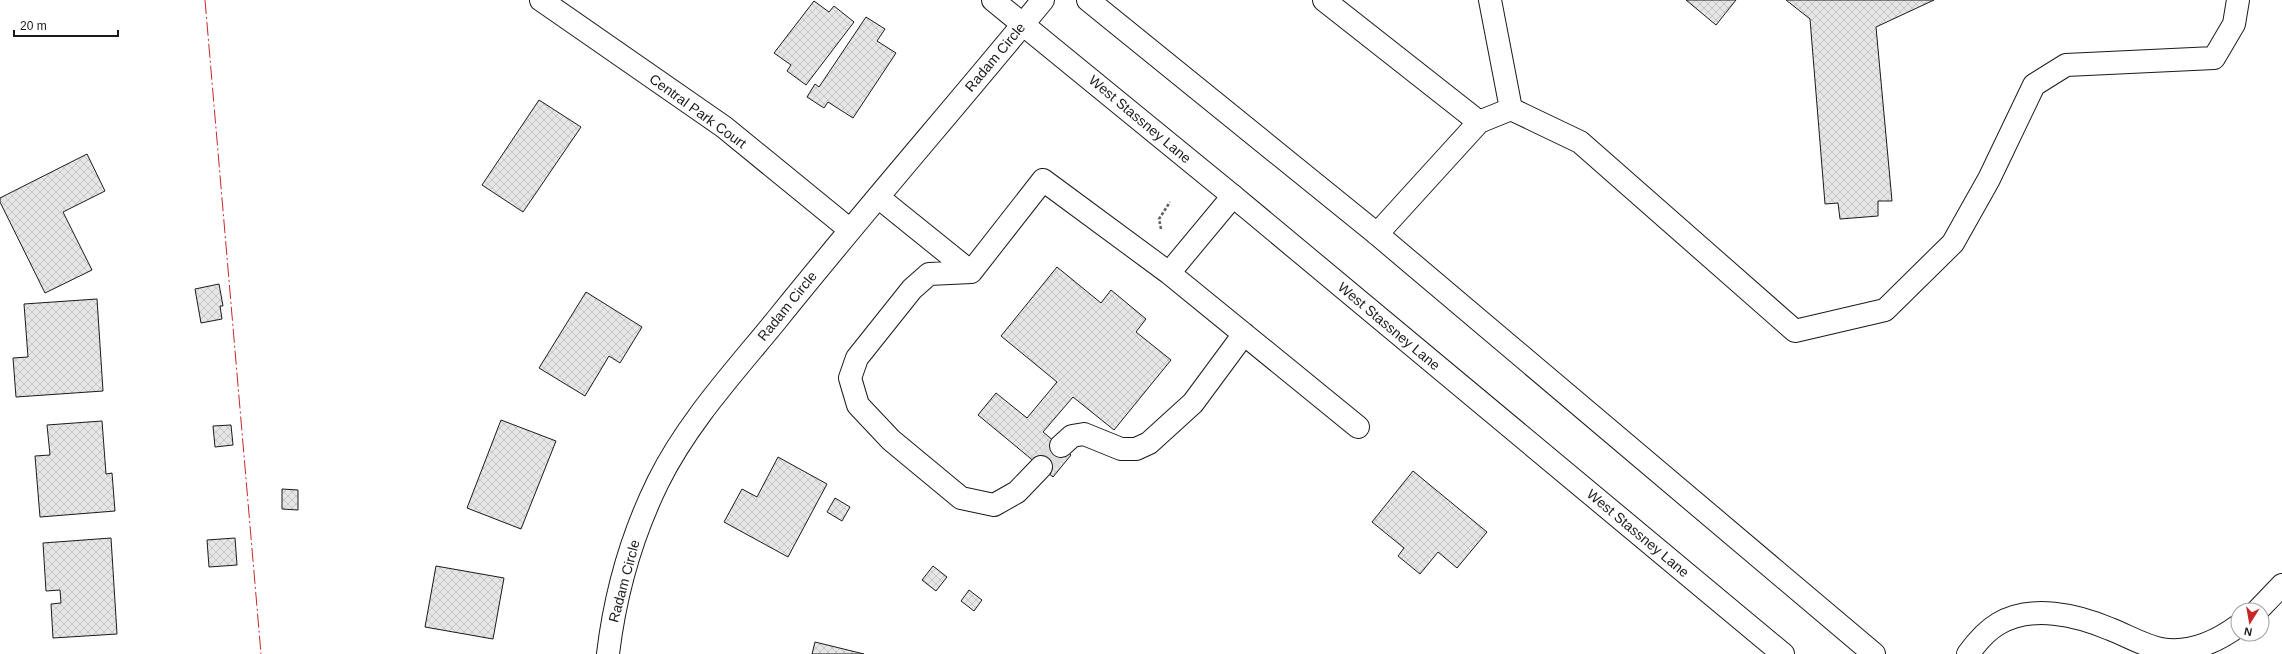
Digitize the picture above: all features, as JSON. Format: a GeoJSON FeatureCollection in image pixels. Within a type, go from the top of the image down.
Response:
{"type":"FeatureCollection","features":[{"type":"Feature","properties":{"kind":"main road","name":"Central Park Court"},"geometry":{"type":"LineString","coordinates":[[541,0],[724,127],[849,229]]}},
{"type":"Feature","properties":{"kind":"main road","name":"West Stassney Lane"},"geometry":{"type":"LineString","coordinates":[[993,0],[1233,196],[1783,654]]}},
{"type":"Feature","properties":{"kind":"main road","name":"Radam Circle"},"geometry":{"type":"LineString","coordinates":[[608,654],[620,589],[632,548],[659,480],[705,408],[849,229],[878,197],[1044,0]]}},
{"type":"Feature","properties":{"kind":"main road"},"geometry":{"type":"LineString","coordinates":[[1088,0],[1377,234],[1874,654]]}},
{"type":"Feature","properties":{"kind":"main road"},"geometry":{"type":"LineString","coordinates":[[1324,0],[1479,122]]}},
{"type":"Feature","properties":{"kind":"main road"},"geometry":{"type":"LineString","coordinates":[[1490,0],[1511,109]]}},
{"type":"Feature","properties":{"kind":"main road"},"geometry":{"type":"LineString","coordinates":[[1377,234],[1479,122],[1511,109],[1580,142],[1795,331],[1885,310],[1953,243],[1989,179],[2034,85],[2066,65],[2214,58],[2234,24],[2238,0]]}},
{"type":"Feature","properties":{"kind":"main road"},"geometry":{"type":"LineString","coordinates":[[1041,467],[1017,492],[994,505],[961,498],[891,440],[858,405],[850,378],[856,358],[912,289],[929,274],[972,272],[1043,180],[1169,273],[1358,427]]}},
{"type":"Feature","properties":{"kind":"main road"},"geometry":{"type":"LineString","coordinates":[[1169,273],[1233,196]]}},
{"type":"Feature","properties":{"kind":"main road"},"geometry":{"type":"LineString","coordinates":[[878,197],[972,272]]}},
{"type":"Feature","properties":{"kind":"main road"},"geometry":{"type":"LineString","coordinates":[[1060,446],[1072,436],[1084,434],[1121,449],[1136,449],[1149,443],[1193,403],[1244,334]]}},
{"type":"Feature","properties":{"kind":"main road"},"geometry":{"type":"LineString","coordinates":[[2266,602],[2282,585]]}},
{"type":"Feature","properties":{"kind":"main road"},"geometry":{"type":"LineString","coordinates":[[1968,654],[1980,639],[1998,624],[2022,614],[2058,614],[2091,621],[2161,649],[2188,649],[2221,639],[2230,632]]}},
{"type":"Feature","properties":{"kind":"path"},"geometry":{"type":"LineString","coordinates":[[1161,231],[1159,219],[1170,202]]}},
{"type":"Feature","properties":{"kind":"building"},"geometry":{"type":"Polygon","coordinates":[[[1686,0],[1736,0],[1716,25],[1686,0]]]}},
{"type":"Feature","properties":{"kind":"building"},"geometry":{"type":"Polygon","coordinates":[[[1786,0],[1934,0],[1876,27],[1892,201],[1878,201],[1878,216],[1840,219],[1838,203],[1825,204],[1810,19],[1786,0]]]}},
{"type":"Feature","properties":{"kind":"building"},"geometry":{"type":"Polygon","coordinates":[[[814,1],[829,12],[834,6],[854,22],[806,85],[787,71],[791,65],[774,53],[814,1]]]}},
{"type":"Feature","properties":{"kind":"building"},"geometry":{"type":"Polygon","coordinates":[[[866,17],[885,29],[877,41],[896,53],[853,118],[828,102],[824,108],[807,97],[815,84],[819,87],[866,17]]]}},
{"type":"Feature","properties":{"kind":"building"},"geometry":{"type":"Polygon","coordinates":[[[539,100],[581,127],[523,212],[482,185],[539,100]]]}},
{"type":"Feature","properties":{"kind":"building"},"geometry":{"type":"Polygon","coordinates":[[[87,154],[105,191],[63,212],[92,270],[45,293],[0,202],[0,198],[87,154]]]}},
{"type":"Feature","properties":{"kind":"building"},"geometry":{"type":"Polygon","coordinates":[[[1057,267],[1101,303],[1111,290],[1146,319],[1136,332],[1171,360],[1114,430],[1073,397],[1043,432],[1071,455],[1053,477],[978,415],[996,393],[1027,418],[1057,382],[1001,336],[1057,267]]]}},
{"type":"Feature","properties":{"kind":"building"},"geometry":{"type":"Polygon","coordinates":[[[219,284],[223,306],[220,306],[222,319],[201,323],[195,289],[219,284]]]}},
{"type":"Feature","properties":{"kind":"building"},"geometry":{"type":"Polygon","coordinates":[[[586,292],[642,327],[620,363],[609,356],[585,396],[539,368],[586,292]]]}},
{"type":"Feature","properties":{"kind":"building"},"geometry":{"type":"Polygon","coordinates":[[[97,299],[103,391],[16,397],[13,358],[28,357],[24,304],[97,299]]]}},
{"type":"Feature","properties":{"kind":"building"},"geometry":{"type":"Polygon","coordinates":[[[501,420],[556,441],[521,529],[467,508],[501,420]]]}},
{"type":"Feature","properties":{"kind":"building"},"geometry":{"type":"Polygon","coordinates":[[[102,421],[106,474],[112,473],[115,511],[40,517],[35,456],[50,455],[47,425],[102,421]]]}},
{"type":"Feature","properties":{"kind":"building"},"geometry":{"type":"Polygon","coordinates":[[[231,425],[233,445],[215,447],[213,426],[231,425]]]}},
{"type":"Feature","properties":{"kind":"building"},"geometry":{"type":"Polygon","coordinates":[[[778,457],[827,484],[788,557],[724,522],[742,489],[757,497],[778,457]]]}},
{"type":"Feature","properties":{"kind":"building"},"geometry":{"type":"Polygon","coordinates":[[[1413,471],[1487,532],[1457,568],[1438,552],[1420,574],[1398,556],[1404,548],[1372,522],[1413,471]]]}},
{"type":"Feature","properties":{"kind":"building"},"geometry":{"type":"Polygon","coordinates":[[[282,489],[298,490],[298,510],[282,509],[282,489]]]}},
{"type":"Feature","properties":{"kind":"building"},"geometry":{"type":"Polygon","coordinates":[[[835,498],[850,507],[842,521],[827,512],[835,498]]]}},
{"type":"Feature","properties":{"kind":"building"},"geometry":{"type":"Polygon","coordinates":[[[111,538],[117,634],[53,638],[51,604],[61,603],[60,590],[46,591],[43,543],[111,538]]]}},
{"type":"Feature","properties":{"kind":"building"},"geometry":{"type":"Polygon","coordinates":[[[235,538],[237,565],[209,567],[207,540],[235,538]]]}},
{"type":"Feature","properties":{"kind":"building"},"geometry":{"type":"Polygon","coordinates":[[[436,566],[504,578],[493,639],[425,627],[436,566]]]}},
{"type":"Feature","properties":{"kind":"building"},"geometry":{"type":"Polygon","coordinates":[[[933,566],[947,577],[936,591],[922,580],[933,566]]]}},
{"type":"Feature","properties":{"kind":"building"},"geometry":{"type":"Polygon","coordinates":[[[969,590],[982,600],[974,611],[961,601],[969,590]]]}},
{"type":"Feature","properties":{"kind":"building"},"geometry":{"type":"Polygon","coordinates":[[[815,642],[864,654],[812,654],[815,642]]]}},
{"type":"Feature","properties":{"kind":"tunnel"},"geometry":{"type":"LineString","coordinates":[[1041,467],[1061,446]]}},
{"type":"Feature","properties":{"kind":"power"},"geometry":{"type":"LineString","coordinates":[[205,0],[261,654]]}}]}
